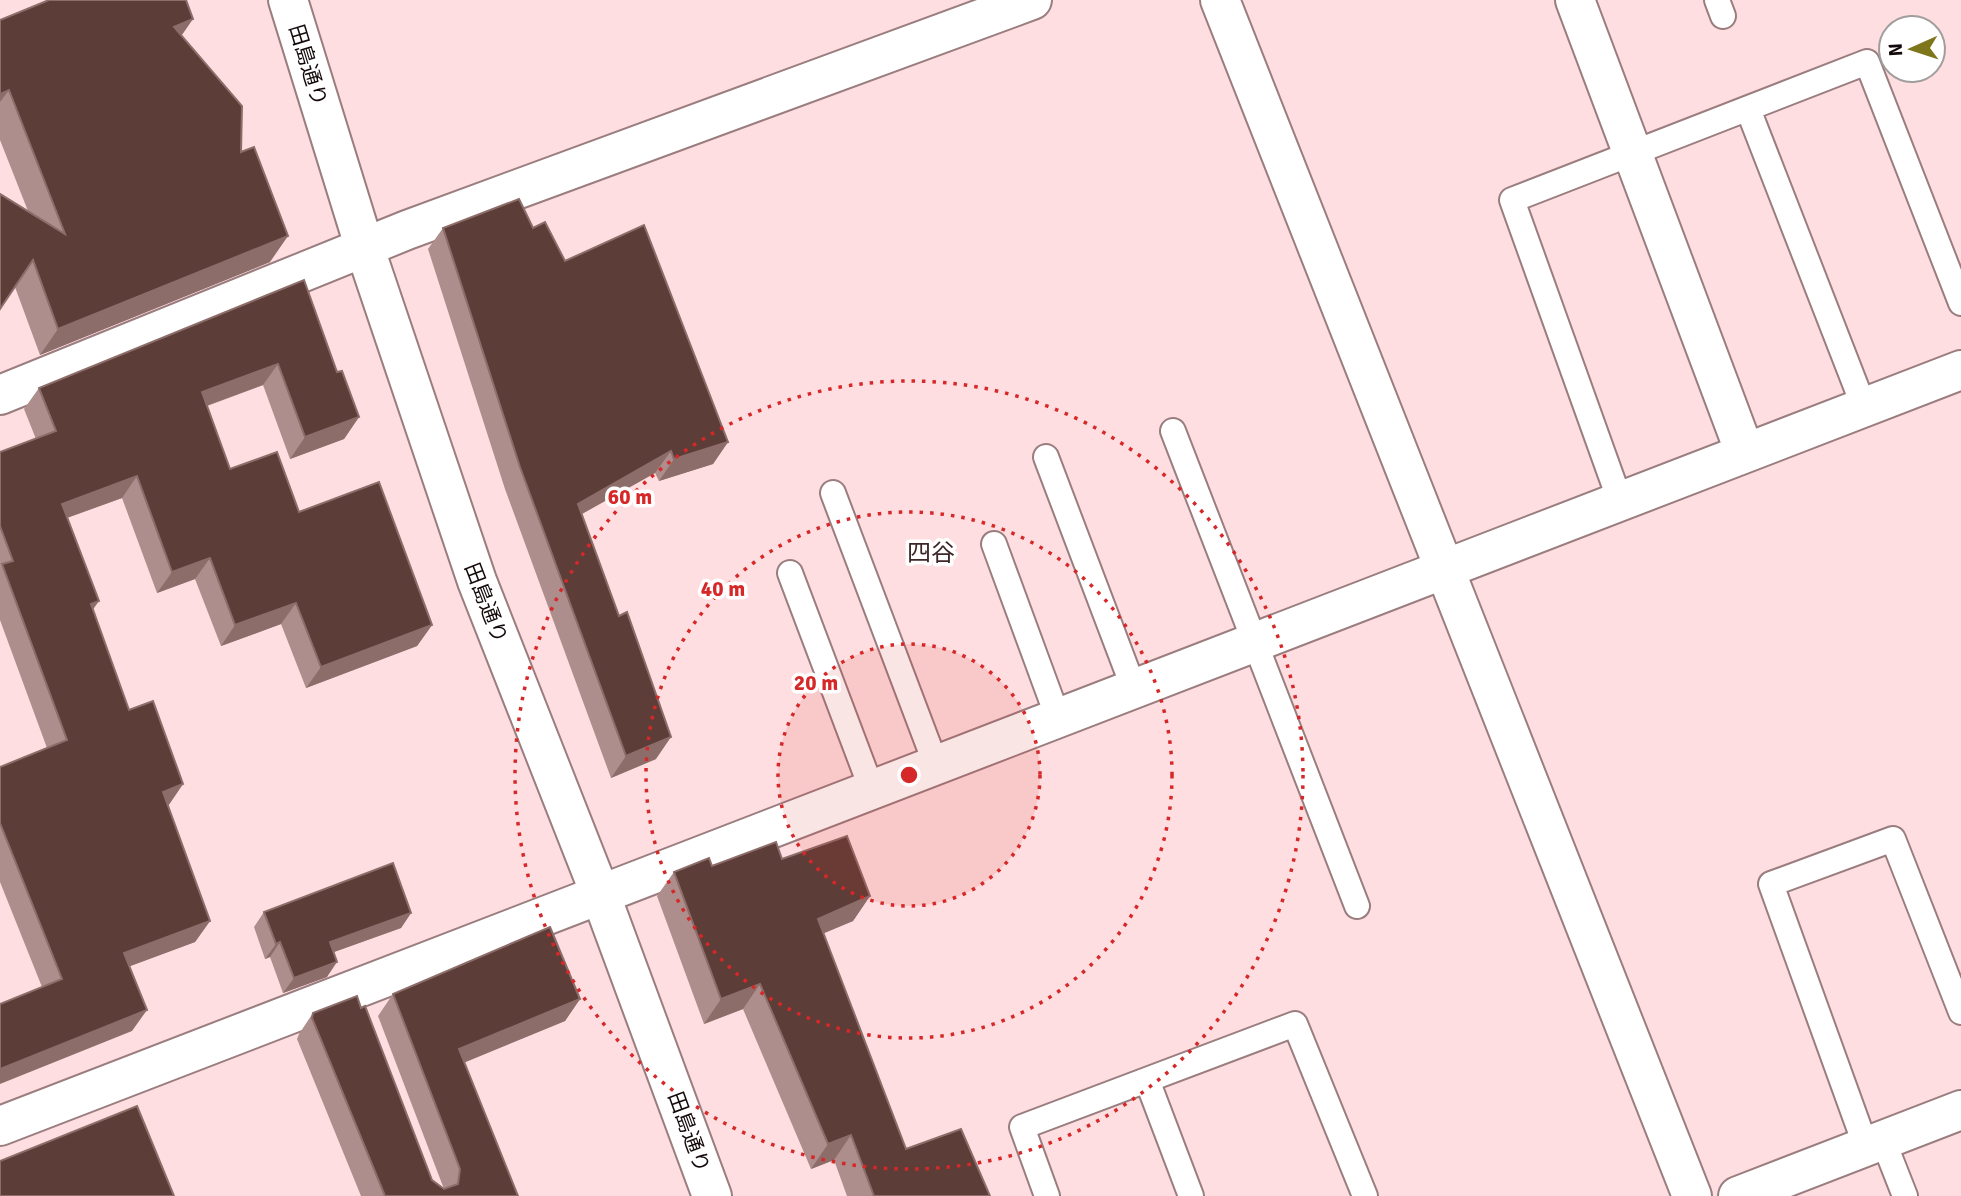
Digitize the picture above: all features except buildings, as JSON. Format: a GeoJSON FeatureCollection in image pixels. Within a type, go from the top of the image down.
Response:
{"type":"FeatureCollection","features":[{"type":"Feature","properties":{"kind":"street","name":"田島通り"},"geometry":{"type":"LineString","coordinates":[[288,0],[365,249],[477,581],[601,896],[712,1196]]}},
{"type":"Feature","properties":{"kind":"street"},"geometry":{"type":"LineString","coordinates":[[0,395],[407,230],[1032,0]]}},
{"type":"Feature","properties":{"kind":"street"},"geometry":{"type":"LineString","coordinates":[[1220,0],[1692,1196]]}},
{"type":"Feature","properties":{"kind":"street"},"geometry":{"type":"LineString","coordinates":[[1575,0],[1745,453]]}},
{"type":"Feature","properties":{"kind":"street"},"geometry":{"type":"LineString","coordinates":[[0,1126],[357,1003],[601,896],[1961,370]]}},
{"type":"Feature","properties":{"kind":"street"},"geometry":{"type":"LineString","coordinates":[[1738,1196],[1961,1110]]}},
{"type":"Feature","properties":{"kind":"lane"},"geometry":{"type":"LineString","coordinates":[[1620,501],[1512,200],[1867,62],[1961,303]]}},
{"type":"Feature","properties":{"kind":"lane"},"geometry":{"type":"LineString","coordinates":[[1748,109],[1864,407]]}},
{"type":"Feature","properties":{"kind":"lane"},"geometry":{"type":"LineString","coordinates":[[1173,431],[1357,906]]}},
{"type":"Feature","properties":{"kind":"lane"},"geometry":{"type":"LineString","coordinates":[[1046,457],[1134,689]]}},
{"type":"Feature","properties":{"kind":"lane"},"geometry":{"type":"LineString","coordinates":[[833,493],[936,765]]}},
{"type":"Feature","properties":{"kind":"lane"},"geometry":{"type":"LineString","coordinates":[[994,544],[1058,718]]}},
{"type":"Feature","properties":{"kind":"lane"},"geometry":{"type":"LineString","coordinates":[[790,573],[872,790]]}},
{"type":"Feature","properties":{"kind":"lane"},"geometry":{"type":"LineString","coordinates":[[1905,1196],[1875,1143],[1771,884],[1892,839],[1961,1012]]}},
{"type":"Feature","properties":{"kind":"lane"},"geometry":{"type":"LineString","coordinates":[[1047,1196],[1022,1127],[1295,1024],[1366,1196]]}},
{"type":"Feature","properties":{"kind":"lane"},"geometry":{"type":"LineString","coordinates":[[1147,1080],[1191,1196]]}},
{"type":"Feature","properties":{"kind":"district","name":"四谷"},"geometry":{"type":"Point","coordinates":[931,553]}}]}
